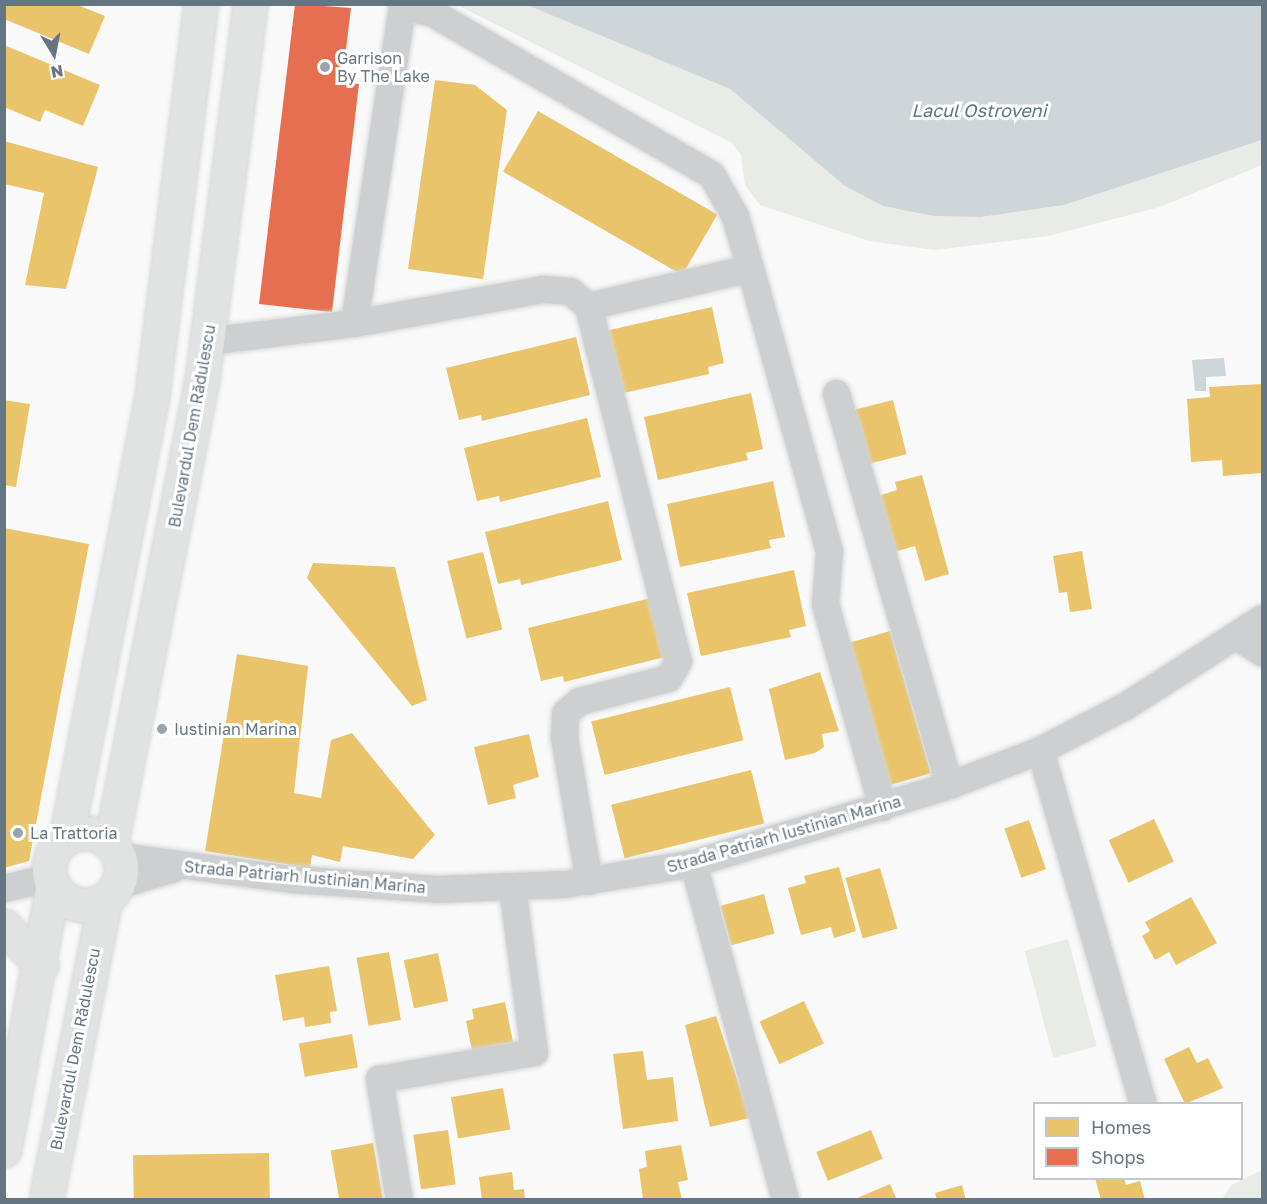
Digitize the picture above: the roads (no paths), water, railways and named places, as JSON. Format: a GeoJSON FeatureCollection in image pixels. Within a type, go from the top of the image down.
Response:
{"type":"FeatureCollection","features":[{"type":"Feature","properties":{"kind":"main road"},"geometry":{"type":"LineString","coordinates":[[4,1150],[41,965],[52,855],[66,838],[154,384],[201,4]]}},
{"type":"Feature","properties":{"kind":"main road","name":"Bulevardul Dem Rădulescu"},"geometry":{"type":"LineString","coordinates":[[46,1200],[113,871],[207,341],[250,4]]}},
{"type":"Feature","properties":{"kind":"main road"},"geometry":{"type":"LineString","coordinates":[[51,881],[82,905],[113,871],[89,834],[66,838]]}},
{"type":"Feature","properties":{"kind":"main road"},"geometry":{"type":"LineString","coordinates":[[4,926],[41,965]]}},
{"type":"Feature","properties":{"kind":"street"},"geometry":{"type":"LineString","coordinates":[[354,323],[402,6],[431,12],[711,174],[735,216],[750,268],[756,275],[830,551],[825,604],[882,807]]}},
{"type":"Feature","properties":{"kind":"street"},"geometry":{"type":"LineString","coordinates":[[588,306],[750,268]]}},
{"type":"Feature","properties":{"kind":"street"},"geometry":{"type":"LineString","coordinates":[[207,341],[354,323],[543,290],[570,291],[588,306],[678,661],[668,678],[579,701],[565,713],[564,736],[589,881]]}},
{"type":"Feature","properties":{"kind":"street"},"geometry":{"type":"LineString","coordinates":[[836,393],[949,785]]}},
{"type":"Feature","properties":{"kind":"street","name":"Strada Patriarh Iustinian Marina"},"geometry":{"type":"LineString","coordinates":[[113,871],[181,866],[392,887],[512,888],[589,881],[693,863],[882,807],[949,785],[1040,750],[1125,706],[1263,618]]}},
{"type":"Feature","properties":{"kind":"street"},"geometry":{"type":"LineString","coordinates":[[1236,636],[1263,652]]}},
{"type":"Feature","properties":{"kind":"street"},"geometry":{"type":"LineString","coordinates":[[1040,750],[1142,1102]]}},
{"type":"Feature","properties":{"kind":"street"},"geometry":{"type":"LineString","coordinates":[[693,863],[785,1200]]}},
{"type":"Feature","properties":{"kind":"street"},"geometry":{"type":"LineString","coordinates":[[4,888],[51,881]]}},
{"type":"Feature","properties":{"kind":"street"},"geometry":{"type":"LineString","coordinates":[[399,1200],[379,1079],[534,1052],[512,888]]}},
{"type":"Feature","properties":{"kind":"water","name":"Lacul Ostroveni"},"geometry":{"type":"Polygon","coordinates":[[[527,5],[1262,5],[1262,140],[1064,205],[981,217],[933,216],[883,206],[845,186],[730,89],[527,5]]]}},
{"type":"Feature","properties":{"kind":"water"},"geometry":{"type":"Polygon","coordinates":[[[1224,358],[1226,376],[1206,377],[1206,391],[1195,391],[1192,360],[1224,358]]]}},
{"type":"Feature","properties":{"kind":"place","name":"Garrison By The Lake"},"geometry":{"type":"Point","coordinates":[325,67]}},
{"type":"Feature","properties":{"kind":"place","name":"Iustinian Marina"},"geometry":{"type":"Point","coordinates":[162,729]}},
{"type":"Feature","properties":{"kind":"place","name":"La Trattoria"},"geometry":{"type":"Point","coordinates":[18,833]}}]}
